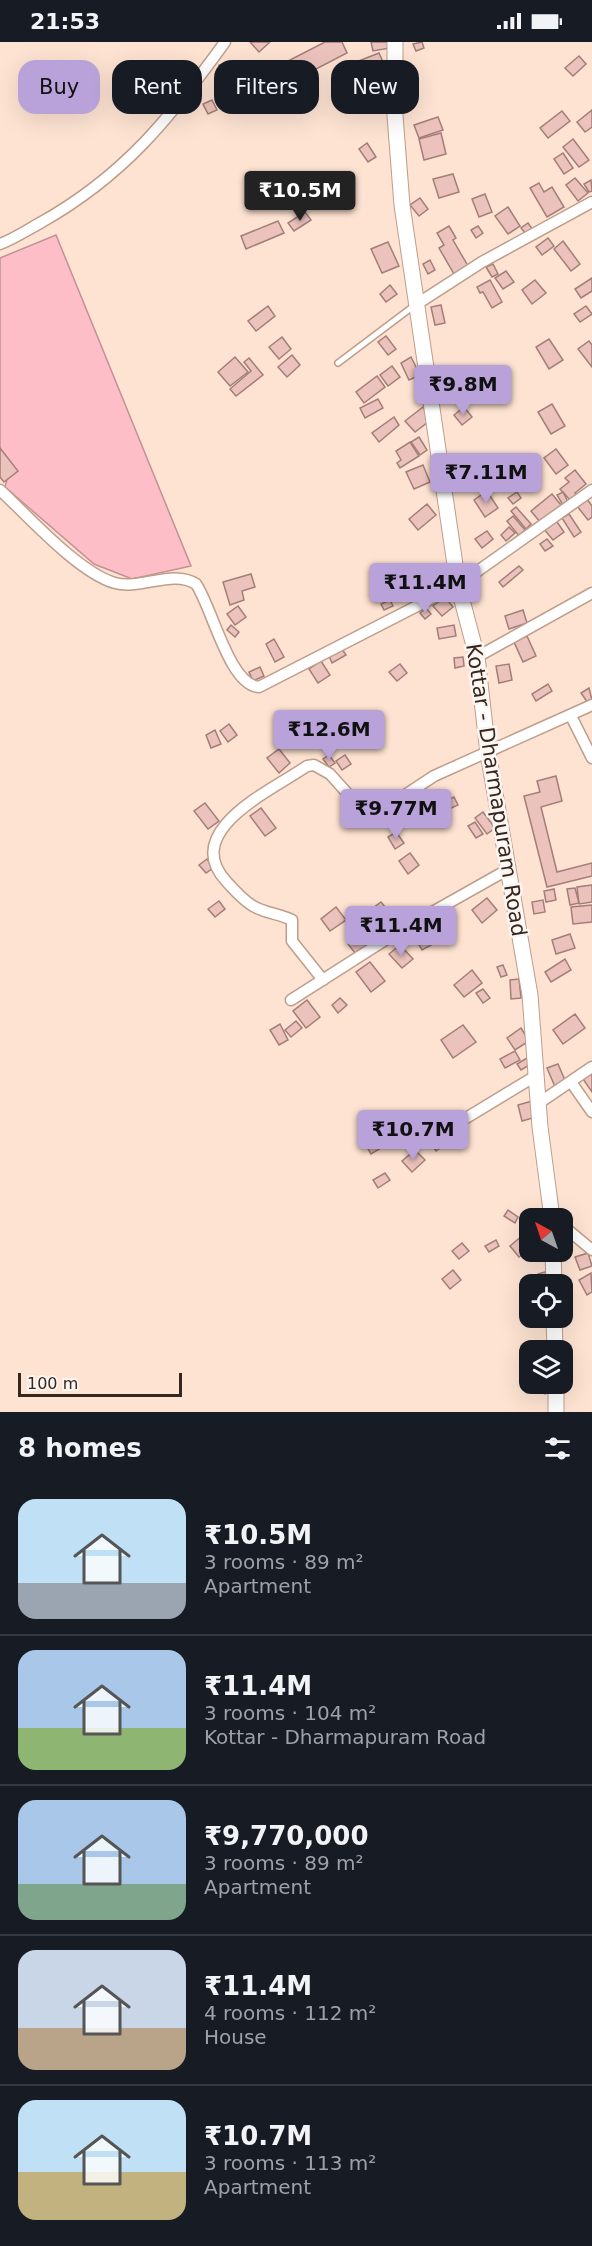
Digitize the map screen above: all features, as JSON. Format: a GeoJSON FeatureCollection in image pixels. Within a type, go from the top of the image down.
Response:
{"type":"FeatureCollection","features":[{"type":"Feature","properties":{"kind":"main road","name":"Kottar - Dharmapuram Road"},"geometry":{"type":"LineString","coordinates":[[395,42],[395,116],[402,205],[458,585],[477,657],[488,753],[530,995],[539,1102],[553,1208]]}},
{"type":"Feature","properties":{"kind":"main road"},"geometry":{"type":"LineString","coordinates":[[556,1394],[556,1412]]}},
{"type":"Feature","properties":{"kind":"street"},"geometry":{"type":"LineString","coordinates":[[0,244],[57,213],[132,157],[189,92],[225,42]]}},
{"type":"Feature","properties":{"kind":"street"},"geometry":{"type":"LineString","coordinates":[[417,304],[482,262],[592,202]]}},
{"type":"Feature","properties":{"kind":"street"},"geometry":{"type":"LineString","coordinates":[[0,490],[70,555],[102,578],[132,585],[181,578],[196,584],[234,667],[251,686],[268,683],[458,585],[592,490]]}},
{"type":"Feature","properties":{"kind":"street"},"geometry":{"type":"LineString","coordinates":[[477,657],[592,593]]}},
{"type":"Feature","properties":{"kind":"street"},"geometry":{"type":"LineString","coordinates":[[323,980],[292,941],[292,920],[254,906],[218,872],[212,858],[218,835],[243,808],[307,766],[314,765],[330,774],[364,812],[370,815],[390,807],[434,776],[592,705]]}},
{"type":"Feature","properties":{"kind":"street"},"geometry":{"type":"LineString","coordinates":[[571,716],[592,758]]}},
{"type":"Feature","properties":{"kind":"street"},"geometry":{"type":"LineString","coordinates":[[291,1000],[404,928],[507,870]]}},
{"type":"Feature","properties":{"kind":"street"},"geometry":{"type":"LineString","coordinates":[[539,1102],[592,1067]]}},
{"type":"Feature","properties":{"kind":"street"},"geometry":{"type":"LineString","coordinates":[[448,1130],[537,1075]]}},
{"type":"Feature","properties":{"kind":"street"},"geometry":{"type":"LineString","coordinates":[[571,1082],[592,1112]]}},
{"type":"Feature","properties":{"kind":"street"},"geometry":{"type":"LineString","coordinates":[[573,1234],[592,1250]]}},
{"type":"Feature","properties":{"kind":"lane"},"geometry":{"type":"LineString","coordinates":[[338,363],[417,304]]}},
{"type":"Feature","properties":{"kind":"shaded area"},"geometry":{"type":"Polygon","coordinates":[[[56,235],[191,566],[132,579],[94,564],[5,487],[8,476],[0,465],[0,258],[56,235]]]}},
{"type":"Feature","properties":{"kind":"building"},"geometry":{"type":"Polygon","coordinates":[[[250,42],[270,42],[259,52],[250,42]]]}},
{"type":"Feature","properties":{"kind":"building"},"geometry":{"type":"Polygon","coordinates":[[[325,42],[342,42],[347,53],[319,68],[319,60],[290,60],[325,42]]]}},
{"type":"Feature","properties":{"kind":"building"},"geometry":{"type":"Polygon","coordinates":[[[371,42],[389,42],[390,48],[373,51],[371,42]]]}},
{"type":"Feature","properties":{"kind":"building"},"geometry":{"type":"Polygon","coordinates":[[[422,42],[424,48],[416,51],[413,44],[422,42]]]}},
{"type":"Feature","properties":{"kind":"building"},"geometry":{"type":"Polygon","coordinates":[[[379,53],[382,60],[361,60],[379,53]]]}},
{"type":"Feature","properties":{"kind":"building"},"geometry":{"type":"Polygon","coordinates":[[[579,56],[586,64],[573,76],[565,68],[579,56]]]}},
{"type":"Feature","properties":{"kind":"building"},"geometry":{"type":"Polygon","coordinates":[[[212,100],[214,111],[208,114],[203,104],[212,100]]]}},
{"type":"Feature","properties":{"kind":"building"},"geometry":{"type":"Polygon","coordinates":[[[592,110],[592,127],[585,132],[577,122],[592,110]]]}},
{"type":"Feature","properties":{"kind":"building"},"geometry":{"type":"Polygon","coordinates":[[[562,111],[570,121],[548,138],[540,128],[562,111]]]}},
{"type":"Feature","properties":{"kind":"building"},"geometry":{"type":"Polygon","coordinates":[[[438,117],[443,130],[419,138],[414,125],[438,117]]]}},
{"type":"Feature","properties":{"kind":"building"},"geometry":{"type":"Polygon","coordinates":[[[441,133],[446,154],[424,160],[419,139],[441,133]]]}},
{"type":"Feature","properties":{"kind":"building"},"geometry":{"type":"Polygon","coordinates":[[[573,139],[589,160],[579,167],[563,147],[573,139]]]}},
{"type":"Feature","properties":{"kind":"building"},"geometry":{"type":"Polygon","coordinates":[[[367,143],[376,157],[368,162],[359,149],[367,143]]]}},
{"type":"Feature","properties":{"kind":"building"},"geometry":{"type":"Polygon","coordinates":[[[563,153],[573,168],[564,174],[554,159],[563,153]]]}},
{"type":"Feature","properties":{"kind":"building"},"geometry":{"type":"Polygon","coordinates":[[[453,174],[459,192],[439,198],[433,179],[453,174]]]}},
{"type":"Feature","properties":{"kind":"building"},"geometry":{"type":"Polygon","coordinates":[[[332,176],[336,188],[308,194],[305,185],[332,176]]]}},
{"type":"Feature","properties":{"kind":"building"},"geometry":{"type":"Polygon","coordinates":[[[575,178],[588,193],[578,201],[566,185],[575,178]]]}},
{"type":"Feature","properties":{"kind":"building"},"geometry":{"type":"Polygon","coordinates":[[[591,180],[592,191],[589,192],[584,184],[591,180]]]}},
{"type":"Feature","properties":{"kind":"building"},"geometry":{"type":"Polygon","coordinates":[[[539,183],[544,192],[552,187],[564,207],[547,217],[530,188],[539,183]]]}},
{"type":"Feature","properties":{"kind":"building"},"geometry":{"type":"Polygon","coordinates":[[[485,194],[492,212],[479,217],[472,199],[485,194]]]}},
{"type":"Feature","properties":{"kind":"building"},"geometry":{"type":"Polygon","coordinates":[[[420,198],[428,209],[419,216],[410,205],[420,198]]]}},
{"type":"Feature","properties":{"kind":"building"},"geometry":{"type":"Polygon","coordinates":[[[508,207],[520,226],[508,234],[495,216],[508,207]]]}},
{"type":"Feature","properties":{"kind":"building"},"geometry":{"type":"Polygon","coordinates":[[[305,212],[311,220],[294,231],[288,223],[305,212]]]}},
{"type":"Feature","properties":{"kind":"building"},"geometry":{"type":"Polygon","coordinates":[[[278,221],[284,233],[246,249],[241,236],[278,221]]]}},
{"type":"Feature","properties":{"kind":"building"},"geometry":{"type":"Polygon","coordinates":[[[528,223],[533,230],[527,235],[521,228],[528,223]]]}},
{"type":"Feature","properties":{"kind":"building"},"geometry":{"type":"Polygon","coordinates":[[[449,226],[456,238],[453,240],[468,266],[454,274],[439,248],[444,245],[437,233],[449,226]]]}},
{"type":"Feature","properties":{"kind":"building"},"geometry":{"type":"Polygon","coordinates":[[[478,226],[483,233],[476,238],[471,230],[478,226]]]}},
{"type":"Feature","properties":{"kind":"building"},"geometry":{"type":"Polygon","coordinates":[[[548,238],[554,246],[542,255],[536,247],[548,238]]]}},
{"type":"Feature","properties":{"kind":"building"},"geometry":{"type":"Polygon","coordinates":[[[563,241],[580,264],[571,271],[554,249],[563,241]]]}},
{"type":"Feature","properties":{"kind":"building"},"geometry":{"type":"Polygon","coordinates":[[[388,242],[399,266],[382,273],[371,249],[388,242]]]}},
{"type":"Feature","properties":{"kind":"building"},"geometry":{"type":"Polygon","coordinates":[[[430,260],[435,270],[428,274],[423,264],[430,260]]]}},
{"type":"Feature","properties":{"kind":"building"},"geometry":{"type":"Polygon","coordinates":[[[493,264],[498,274],[492,277],[486,267],[493,264]]]}},
{"type":"Feature","properties":{"kind":"building"},"geometry":{"type":"Polygon","coordinates":[[[506,271],[514,282],[503,289],[495,278],[506,271]]]}},
{"type":"Feature","properties":{"kind":"building"},"geometry":{"type":"Polygon","coordinates":[[[592,278],[592,291],[581,298],[575,289],[592,278]]]}},
{"type":"Feature","properties":{"kind":"building"},"geometry":{"type":"Polygon","coordinates":[[[490,280],[502,302],[492,308],[483,292],[480,293],[477,287],[490,280]]]}},
{"type":"Feature","properties":{"kind":"building"},"geometry":{"type":"Polygon","coordinates":[[[535,280],[546,293],[532,304],[522,290],[535,280]]]}},
{"type":"Feature","properties":{"kind":"building"},"geometry":{"type":"Polygon","coordinates":[[[390,285],[397,294],[386,302],[380,294],[390,285]]]}},
{"type":"Feature","properties":{"kind":"building"},"geometry":{"type":"Polygon","coordinates":[[[441,305],[445,323],[435,325],[431,307],[441,305]]]}},
{"type":"Feature","properties":{"kind":"building"},"geometry":{"type":"Polygon","coordinates":[[[268,306],[275,316],[256,331],[248,321],[268,306]]]}},
{"type":"Feature","properties":{"kind":"building"},"geometry":{"type":"Polygon","coordinates":[[[586,306],[592,314],[580,322],[574,314],[586,306]]]}},
{"type":"Feature","properties":{"kind":"building"},"geometry":{"type":"Polygon","coordinates":[[[386,336],[396,349],[388,355],[378,342],[386,336]]]}},
{"type":"Feature","properties":{"kind":"building"},"geometry":{"type":"Polygon","coordinates":[[[282,337],[291,349],[279,359],[269,347],[282,337]]]}},
{"type":"Feature","properties":{"kind":"building"},"geometry":{"type":"Polygon","coordinates":[[[549,339],[563,360],[549,369],[536,347],[549,339]]]}},
{"type":"Feature","properties":{"kind":"building"},"geometry":{"type":"Polygon","coordinates":[[[589,341],[592,345],[592,367],[578,349],[589,341]]]}},
{"type":"Feature","properties":{"kind":"building"},"geometry":{"type":"Polygon","coordinates":[[[292,355],[300,365],[287,377],[278,367],[292,355]]]}},
{"type":"Feature","properties":{"kind":"building"},"geometry":{"type":"Polygon","coordinates":[[[235,357],[248,372],[230,386],[218,372],[235,357]]]}},
{"type":"Feature","properties":{"kind":"building"},"geometry":{"type":"Polygon","coordinates":[[[411,357],[420,375],[409,380],[401,363],[411,357]]]}},
{"type":"Feature","properties":{"kind":"building"},"geometry":{"type":"Polygon","coordinates":[[[249,358],[263,375],[236,396],[230,389],[251,371],[244,362],[249,358]]]}},
{"type":"Feature","properties":{"kind":"building"},"geometry":{"type":"Polygon","coordinates":[[[392,366],[400,377],[388,386],[380,375],[392,366]]]}},
{"type":"Feature","properties":{"kind":"building"},"geometry":{"type":"Polygon","coordinates":[[[377,376],[385,387],[364,403],[356,392],[377,376]]]}},
{"type":"Feature","properties":{"kind":"building"},"geometry":{"type":"Polygon","coordinates":[[[378,399],[383,408],[365,418],[360,408],[378,399]]]}},
{"type":"Feature","properties":{"kind":"building"},"geometry":{"type":"Polygon","coordinates":[[[552,404],[565,426],[551,434],[538,412],[552,404]]]}},
{"type":"Feature","properties":{"kind":"building"},"geometry":{"type":"Polygon","coordinates":[[[423,407],[432,419],[415,432],[405,421],[423,407]]]}},
{"type":"Feature","properties":{"kind":"building"},"geometry":{"type":"Polygon","coordinates":[[[464,407],[472,417],[462,425],[454,415],[464,407]]]}},
{"type":"Feature","properties":{"kind":"building"},"geometry":{"type":"Polygon","coordinates":[[[394,417],[399,425],[379,442],[372,433],[394,417]]]}},
{"type":"Feature","properties":{"kind":"building"},"geometry":{"type":"Polygon","coordinates":[[[419,437],[427,450],[420,455],[411,442],[419,437]]]}},
{"type":"Feature","properties":{"kind":"building"},"geometry":{"type":"Polygon","coordinates":[[[410,442],[419,456],[400,468],[397,463],[401,460],[396,451],[410,442]]]}},
{"type":"Feature","properties":{"kind":"building"},"geometry":{"type":"Polygon","coordinates":[[[0,448],[18,471],[4,482],[0,477],[0,448]]]}},
{"type":"Feature","properties":{"kind":"building"},"geometry":{"type":"Polygon","coordinates":[[[556,449],[568,465],[556,474],[544,458],[556,449]]]}},
{"type":"Feature","properties":{"kind":"building"},"geometry":{"type":"Polygon","coordinates":[[[423,465],[430,482],[414,489],[406,472],[423,465]]]}},
{"type":"Feature","properties":{"kind":"building"},"geometry":{"type":"Polygon","coordinates":[[[575,470],[586,484],[575,493],[578,496],[571,501],[560,489],[569,482],[565,478],[575,470]]]}},
{"type":"Feature","properties":{"kind":"building"},"geometry":{"type":"Polygon","coordinates":[[[487,491],[498,508],[485,517],[474,500],[487,491]]]}},
{"type":"Feature","properties":{"kind":"building"},"geometry":{"type":"Polygon","coordinates":[[[517,492],[521,498],[513,504],[508,498],[517,492]]]}},
{"type":"Feature","properties":{"kind":"building"},"geometry":{"type":"Polygon","coordinates":[[[563,492],[568,502],[563,505],[557,495],[563,492]]]}},
{"type":"Feature","properties":{"kind":"building"},"geometry":{"type":"Polygon","coordinates":[[[552,494],[561,505],[540,522],[531,511],[552,494]]]}},
{"type":"Feature","properties":{"kind":"building"},"geometry":{"type":"Polygon","coordinates":[[[587,499],[592,506],[592,517],[588,520],[577,506],[587,499]]]}},
{"type":"Feature","properties":{"kind":"building"},"geometry":{"type":"Polygon","coordinates":[[[427,504],[436,515],[418,530],[409,519],[427,504]]]}},
{"type":"Feature","properties":{"kind":"building"},"geometry":{"type":"Polygon","coordinates":[[[516,507],[531,524],[526,529],[511,511],[516,507]]]}},
{"type":"Feature","properties":{"kind":"building"},"geometry":{"type":"Polygon","coordinates":[[[569,514],[581,532],[574,537],[562,518],[569,514]]]}},
{"type":"Feature","properties":{"kind":"building"},"geometry":{"type":"Polygon","coordinates":[[[513,516],[525,530],[519,536],[507,521],[513,516]]]}},
{"type":"Feature","properties":{"kind":"building"},"geometry":{"type":"Polygon","coordinates":[[[555,519],[564,532],[553,540],[543,528],[555,519]]]}},
{"type":"Feature","properties":{"kind":"building"},"geometry":{"type":"Polygon","coordinates":[[[509,527],[515,533],[506,541],[501,535],[509,527]]]}},
{"type":"Feature","properties":{"kind":"building"},"geometry":{"type":"Polygon","coordinates":[[[487,531],[493,539],[482,548],[475,539],[487,531]]]}},
{"type":"Feature","properties":{"kind":"building"},"geometry":{"type":"Polygon","coordinates":[[[547,539],[553,546],[545,551],[540,544],[547,539]]]}},
{"type":"Feature","properties":{"kind":"building"},"geometry":{"type":"Polygon","coordinates":[[[519,566],[523,570],[503,587],[499,582],[519,566]]]}},
{"type":"Feature","properties":{"kind":"building"},"geometry":{"type":"Polygon","coordinates":[[[251,574],[255,587],[242,591],[244,600],[230,605],[223,582],[251,574]]]}},
{"type":"Feature","properties":{"kind":"building"},"geometry":{"type":"Polygon","coordinates":[[[445,597],[453,607],[442,616],[433,606],[445,597]]]}},
{"type":"Feature","properties":{"kind":"building"},"geometry":{"type":"Polygon","coordinates":[[[390,600],[393,606],[384,610],[381,604],[390,600]]]}},
{"type":"Feature","properties":{"kind":"building"},"geometry":{"type":"Polygon","coordinates":[[[238,606],[246,617],[235,625],[227,614],[238,606]]]}},
{"type":"Feature","properties":{"kind":"building"},"geometry":{"type":"Polygon","coordinates":[[[426,608],[431,614],[425,619],[420,613],[426,608]]]}},
{"type":"Feature","properties":{"kind":"building"},"geometry":{"type":"Polygon","coordinates":[[[523,610],[527,623],[509,629],[505,616],[523,610]]]}},
{"type":"Feature","properties":{"kind":"building"},"geometry":{"type":"Polygon","coordinates":[[[231,625],[239,632],[235,637],[227,630],[231,625]]]}},
{"type":"Feature","properties":{"kind":"building"},"geometry":{"type":"Polygon","coordinates":[[[454,625],[456,636],[439,639],[437,628],[454,625]]]}},
{"type":"Feature","properties":{"kind":"building"},"geometry":{"type":"Polygon","coordinates":[[[527,636],[536,656],[523,662],[514,642],[527,636]]]}},
{"type":"Feature","properties":{"kind":"building"},"geometry":{"type":"Polygon","coordinates":[[[274,639],[284,657],[275,662],[266,644],[274,639]]]}},
{"type":"Feature","properties":{"kind":"building"},"geometry":{"type":"Polygon","coordinates":[[[342,649],[346,655],[332,663],[329,656],[342,649]]]}},
{"type":"Feature","properties":{"kind":"building"},"geometry":{"type":"Polygon","coordinates":[[[463,657],[464,666],[455,668],[454,658],[463,657]]]}},
{"type":"Feature","properties":{"kind":"building"},"geometry":{"type":"Polygon","coordinates":[[[321,661],[330,675],[318,683],[309,669],[321,661]]]}},
{"type":"Feature","properties":{"kind":"building"},"geometry":{"type":"Polygon","coordinates":[[[400,664],[407,673],[397,681],[389,672],[400,664]]]}},
{"type":"Feature","properties":{"kind":"building"},"geometry":{"type":"Polygon","coordinates":[[[509,664],[512,680],[499,683],[496,666],[509,664]]]}},
{"type":"Feature","properties":{"kind":"building"},"geometry":{"type":"Polygon","coordinates":[[[260,667],[264,676],[253,681],[249,672],[260,667]]]}},
{"type":"Feature","properties":{"kind":"building"},"geometry":{"type":"Polygon","coordinates":[[[548,684],[552,691],[536,701],[532,694],[548,684]]]}},
{"type":"Feature","properties":{"kind":"building"},"geometry":{"type":"Polygon","coordinates":[[[589,688],[592,700],[588,703],[581,693],[589,688]]]}},
{"type":"Feature","properties":{"kind":"building"},"geometry":{"type":"Polygon","coordinates":[[[229,724],[237,735],[228,742],[220,731],[229,724]]]}},
{"type":"Feature","properties":{"kind":"building"},"geometry":{"type":"Polygon","coordinates":[[[215,730],[221,744],[211,748],[206,735],[215,730]]]}},
{"type":"Feature","properties":{"kind":"building"},"geometry":{"type":"Polygon","coordinates":[[[279,749],[290,763],[279,773],[267,758],[279,749]]]}},
{"type":"Feature","properties":{"kind":"building"},"geometry":{"type":"Polygon","coordinates":[[[329,755],[335,763],[329,767],[323,759],[329,755]]]}},
{"type":"Feature","properties":{"kind":"building"},"geometry":{"type":"Polygon","coordinates":[[[345,755],[351,764],[342,770],[336,761],[345,755]]]}},
{"type":"Feature","properties":{"kind":"building"},"geometry":{"type":"Polygon","coordinates":[[[556,776],[562,801],[541,807],[557,872],[592,863],[592,876],[547,887],[524,796],[540,792],[537,781],[556,776]]]}},
{"type":"Feature","properties":{"kind":"building"},"geometry":{"type":"Polygon","coordinates":[[[454,797],[458,805],[447,810],[443,802],[454,797]]]}},
{"type":"Feature","properties":{"kind":"building"},"geometry":{"type":"Polygon","coordinates":[[[205,803],[219,821],[208,829],[194,811],[205,803]]]}},
{"type":"Feature","properties":{"kind":"building"},"geometry":{"type":"Polygon","coordinates":[[[412,807],[419,815],[409,824],[401,815],[412,807]]]}},
{"type":"Feature","properties":{"kind":"building"},"geometry":{"type":"Polygon","coordinates":[[[261,808],[276,828],[265,836],[250,816],[261,808]]]}},
{"type":"Feature","properties":{"kind":"building"},"geometry":{"type":"Polygon","coordinates":[[[483,812],[495,828],[487,834],[475,818],[483,812]]]}},
{"type":"Feature","properties":{"kind":"building"},"geometry":{"type":"Polygon","coordinates":[[[475,822],[483,834],[476,838],[468,826],[475,822]]]}},
{"type":"Feature","properties":{"kind":"building"},"geometry":{"type":"Polygon","coordinates":[[[396,832],[404,843],[395,849],[388,837],[396,832]]]}},
{"type":"Feature","properties":{"kind":"building"},"geometry":{"type":"Polygon","coordinates":[[[410,853],[419,865],[408,874],[399,861],[410,853]]]}},
{"type":"Feature","properties":{"kind":"building"},"geometry":{"type":"Polygon","coordinates":[[[207,859],[213,868],[206,873],[199,865],[207,859]]]}},
{"type":"Feature","properties":{"kind":"building"},"geometry":{"type":"Polygon","coordinates":[[[592,885],[592,902],[579,904],[577,887],[592,885]]]}},
{"type":"Feature","properties":{"kind":"building"},"geometry":{"type":"Polygon","coordinates":[[[575,888],[579,903],[570,905],[567,889],[575,888]]]}},
{"type":"Feature","properties":{"kind":"building"},"geometry":{"type":"Polygon","coordinates":[[[554,889],[556,900],[546,902],[544,891],[554,889]]]}},
{"type":"Feature","properties":{"kind":"building"},"geometry":{"type":"Polygon","coordinates":[[[487,898],[497,910],[482,923],[472,910],[487,898]]]}},
{"type":"Feature","properties":{"kind":"building"},"geometry":{"type":"Polygon","coordinates":[[[543,900],[545,912],[534,914],[532,902],[543,900]]]}},
{"type":"Feature","properties":{"kind":"building"},"geometry":{"type":"Polygon","coordinates":[[[219,901],[225,909],[215,917],[208,909],[219,901]]]}},
{"type":"Feature","properties":{"kind":"building"},"geometry":{"type":"Polygon","coordinates":[[[381,902],[390,913],[374,926],[365,914],[381,902]]]}},
{"type":"Feature","properties":{"kind":"building"},"geometry":{"type":"Polygon","coordinates":[[[592,905],[592,922],[573,924],[571,907],[592,905]]]}},
{"type":"Feature","properties":{"kind":"building"},"geometry":{"type":"Polygon","coordinates":[[[336,907],[346,920],[330,931],[321,919],[336,907]]]}},
{"type":"Feature","properties":{"kind":"building"},"geometry":{"type":"Polygon","coordinates":[[[439,920],[450,934],[440,943],[428,928],[439,920]]]}},
{"type":"Feature","properties":{"kind":"building"},"geometry":{"type":"Polygon","coordinates":[[[424,923],[435,943],[422,950],[411,931],[424,923]]]}},
{"type":"Feature","properties":{"kind":"building"},"geometry":{"type":"Polygon","coordinates":[[[361,934],[371,946],[358,957],[348,944],[361,934]]]}},
{"type":"Feature","properties":{"kind":"building"},"geometry":{"type":"Polygon","coordinates":[[[570,934],[575,948],[556,954],[552,940],[570,934]]]}},
{"type":"Feature","properties":{"kind":"building"},"geometry":{"type":"Polygon","coordinates":[[[400,945],[413,959],[402,968],[389,954],[400,945]]]}},
{"type":"Feature","properties":{"kind":"building"},"geometry":{"type":"Polygon","coordinates":[[[565,959],[571,970],[551,982],[545,972],[565,959]]]}},
{"type":"Feature","properties":{"kind":"building"},"geometry":{"type":"Polygon","coordinates":[[[370,962],[385,981],[371,992],[356,972],[370,962]]]}},
{"type":"Feature","properties":{"kind":"building"},"geometry":{"type":"Polygon","coordinates":[[[503,965],[507,975],[501,977],[497,967],[503,965]]]}},
{"type":"Feature","properties":{"kind":"building"},"geometry":{"type":"Polygon","coordinates":[[[472,970],[482,983],[464,997],[454,985],[472,970]]]}},
{"type":"Feature","properties":{"kind":"building"},"geometry":{"type":"Polygon","coordinates":[[[519,979],[521,998],[511,999],[510,980],[519,979]]]}},
{"type":"Feature","properties":{"kind":"building"},"geometry":{"type":"Polygon","coordinates":[[[483,989],[490,998],[483,1003],[476,993],[483,989]]]}},
{"type":"Feature","properties":{"kind":"building"},"geometry":{"type":"Polygon","coordinates":[[[340,998],[347,1005],[338,1013],[332,1005],[340,998]]]}},
{"type":"Feature","properties":{"kind":"building"},"geometry":{"type":"Polygon","coordinates":[[[307,1000],[320,1017],[306,1028],[293,1011],[307,1000]]]}},
{"type":"Feature","properties":{"kind":"building"},"geometry":{"type":"Polygon","coordinates":[[[575,1014],[585,1028],[563,1044],[553,1030],[575,1014]]]}},
{"type":"Feature","properties":{"kind":"building"},"geometry":{"type":"Polygon","coordinates":[[[296,1021],[302,1028],[291,1037],[285,1030],[296,1021]]]}},
{"type":"Feature","properties":{"kind":"building"},"geometry":{"type":"Polygon","coordinates":[[[280,1024],[288,1040],[279,1045],[270,1030],[280,1024]]]}},
{"type":"Feature","properties":{"kind":"building"},"geometry":{"type":"Polygon","coordinates":[[[463,1025],[476,1042],[453,1058],[441,1040],[463,1025]]]}},
{"type":"Feature","properties":{"kind":"building"},"geometry":{"type":"Polygon","coordinates":[[[521,1028],[529,1041],[515,1050],[507,1038],[521,1028]]]}},
{"type":"Feature","properties":{"kind":"building"},"geometry":{"type":"Polygon","coordinates":[[[515,1051],[520,1060],[505,1068],[500,1059],[515,1051]]]}},
{"type":"Feature","properties":{"kind":"building"},"geometry":{"type":"Polygon","coordinates":[[[527,1058],[531,1064],[521,1070],[517,1064],[527,1058]]]}},
{"type":"Feature","properties":{"kind":"building"},"geometry":{"type":"Polygon","coordinates":[[[558,1064],[567,1085],[556,1089],[547,1068],[558,1064]]]}},
{"type":"Feature","properties":{"kind":"building"},"geometry":{"type":"Polygon","coordinates":[[[592,1072],[592,1092],[583,1079],[592,1072]]]}},
{"type":"Feature","properties":{"kind":"building"},"geometry":{"type":"Polygon","coordinates":[[[532,1101],[536,1117],[522,1121],[518,1105],[532,1101]]]}},
{"type":"Feature","properties":{"kind":"building"},"geometry":{"type":"Polygon","coordinates":[[[444,1128],[452,1140],[436,1151],[428,1139],[444,1128]]]}},
{"type":"Feature","properties":{"kind":"building"},"geometry":{"type":"Polygon","coordinates":[[[378,1141],[381,1148],[371,1154],[367,1147],[378,1141]]]}},
{"type":"Feature","properties":{"kind":"building"},"geometry":{"type":"Polygon","coordinates":[[[415,1150],[425,1160],[412,1172],[402,1161],[415,1150]]]}},
{"type":"Feature","properties":{"kind":"building"},"geometry":{"type":"Polygon","coordinates":[[[385,1173],[390,1180],[378,1188],[373,1180],[385,1173]]]}},
{"type":"Feature","properties":{"kind":"building"},"geometry":{"type":"Polygon","coordinates":[[[508,1210],[518,1217],[515,1223],[504,1216],[508,1210]]]}},
{"type":"Feature","properties":{"kind":"building"},"geometry":{"type":"Polygon","coordinates":[[[519,1238],[519,1257],[510,1246],[519,1238]]]}},
{"type":"Feature","properties":{"kind":"building"},"geometry":{"type":"Polygon","coordinates":[[[496,1240],[499,1246],[489,1252],[485,1246],[496,1240]]]}},
{"type":"Feature","properties":{"kind":"building"},"geometry":{"type":"Polygon","coordinates":[[[462,1243],[469,1251],[459,1259],[452,1251],[462,1243]]]}},
{"type":"Feature","properties":{"kind":"building"},"geometry":{"type":"Polygon","coordinates":[[[588,1253],[592,1266],[580,1270],[575,1257],[588,1253]]]}},
{"type":"Feature","properties":{"kind":"building"},"geometry":{"type":"Polygon","coordinates":[[[453,1270],[461,1280],[450,1289],[442,1279],[453,1270]]]}},
{"type":"Feature","properties":{"kind":"building"},"geometry":{"type":"Polygon","coordinates":[[[591,1273],[592,1292],[587,1295],[579,1280],[591,1273]]]}}]}
